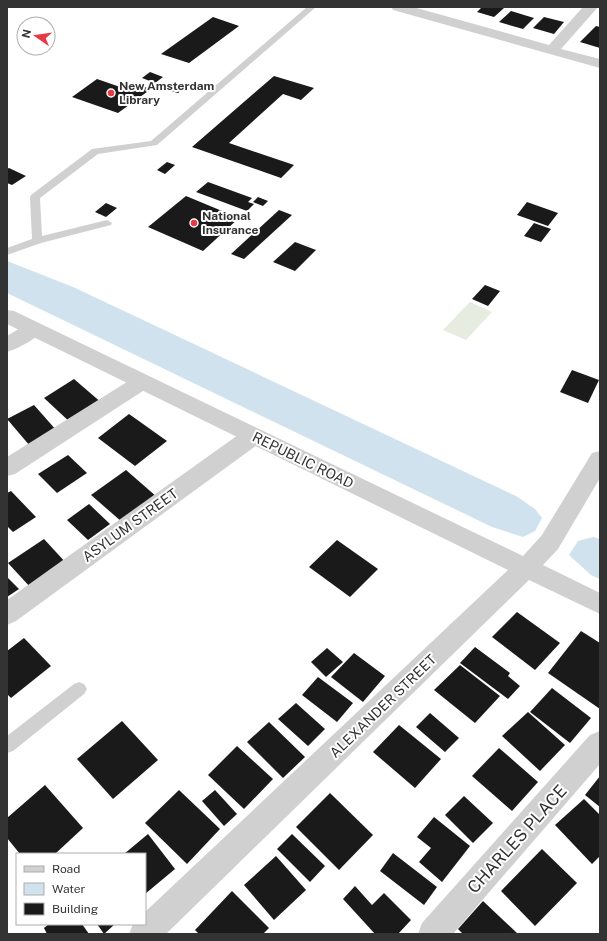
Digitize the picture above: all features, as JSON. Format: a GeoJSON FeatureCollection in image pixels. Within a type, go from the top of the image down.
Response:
{"type":"FeatureCollection","features":[{"type":"Feature","properties":{"kind":"street"},"geometry":{"type":"LineString","coordinates":[[398,7],[600,64]]}},
{"type":"Feature","properties":{"kind":"street"},"geometry":{"type":"LineString","coordinates":[[551,51],[591,7]]}},
{"type":"Feature","properties":{"kind":"street","name":"REPUBLIC ROAD"},"geometry":{"type":"LineString","coordinates":[[7,316],[600,604]]}},
{"type":"Feature","properties":{"kind":"street"},"geometry":{"type":"LineString","coordinates":[[7,345],[34,329]]}},
{"type":"Feature","properties":{"kind":"street"},"geometry":{"type":"LineString","coordinates":[[7,468],[142,382]]}},
{"type":"Feature","properties":{"kind":"street","name":"ASYLUM STREET"},"geometry":{"type":"LineString","coordinates":[[7,614],[253,436]]}},
{"type":"Feature","properties":{"kind":"street","name":"ALEXANDER STREET"},"geometry":{"type":"LineString","coordinates":[[144,934],[526,568],[550,542],[600,459]]}},
{"type":"Feature","properties":{"kind":"street","name":"CHARLES PLACE"},"geometry":{"type":"LineString","coordinates":[[433,934],[600,744]]}},
{"type":"Feature","properties":{"kind":"lane"},"geometry":{"type":"LineString","coordinates":[[37,241],[35,197],[95,151],[154,143],[312,7]]}},
{"type":"Feature","properties":{"kind":"lane"},"geometry":{"type":"LineString","coordinates":[[7,252],[37,241],[108,223]]}},
{"type":"Feature","properties":{"kind":"lane"},"geometry":{"type":"LineString","coordinates":[[7,746],[79,688]]}},
{"type":"Feature","properties":{"kind":"shaded area"},"geometry":{"type":"Polygon","coordinates":[[[470,302],[492,312],[466,340],[443,330],[470,302]]]}},
{"type":"Feature","properties":{"kind":"water"},"geometry":{"type":"Polygon","coordinates":[[[7,261],[73,287],[516,496],[535,509],[542,518],[535,531],[523,537],[492,527],[7,293],[7,261]]]}},
{"type":"Feature","properties":{"kind":"water"},"geometry":{"type":"Polygon","coordinates":[[[593,537],[600,539],[600,579],[591,575],[569,555],[578,541],[593,537]]]}},
{"type":"Feature","properties":{"kind":"building"},"geometry":{"type":"Polygon","coordinates":[[[482,7],[504,8],[494,17],[477,12],[482,7]]]}},
{"type":"Feature","properties":{"kind":"building"},"geometry":{"type":"Polygon","coordinates":[[[511,11],[534,18],[523,29],[499,22],[511,11]]]}},
{"type":"Feature","properties":{"kind":"building"},"geometry":{"type":"Polygon","coordinates":[[[213,17],[239,26],[189,63],[161,54],[213,17]]]}},
{"type":"Feature","properties":{"kind":"building"},"geometry":{"type":"Polygon","coordinates":[[[544,17],[564,22],[554,34],[533,28],[544,17]]]}},
{"type":"Feature","properties":{"kind":"building"},"geometry":{"type":"Polygon","coordinates":[[[596,26],[600,27],[600,48],[580,42],[596,26]]]}},
{"type":"Feature","properties":{"kind":"building"},"geometry":{"type":"Polygon","coordinates":[[[150,72],[163,77],[155,83],[142,78],[150,72]]]}},
{"type":"Feature","properties":{"kind":"building"},"geometry":{"type":"Polygon","coordinates":[[[274,76],[314,88],[301,100],[283,94],[229,143],[294,165],[281,178],[192,147],[274,76]]]}},
{"type":"Feature","properties":{"kind":"building","name":"New Amsterdam Library"},"geometry":{"type":"Polygon","coordinates":[[[97,79],[126,89],[134,83],[151,89],[118,113],[72,97],[97,79]]]}},
{"type":"Feature","properties":{"kind":"building"},"geometry":{"type":"Polygon","coordinates":[[[181,83],[188,86],[178,93],[171,91],[181,83]]]}},
{"type":"Feature","properties":{"kind":"building"},"geometry":{"type":"Polygon","coordinates":[[[167,162],[175,165],[165,174],[157,170],[167,162]]]}},
{"type":"Feature","properties":{"kind":"building"},"geometry":{"type":"Polygon","coordinates":[[[9,168],[26,176],[12,185],[7,183],[7,169],[9,168]]]}},
{"type":"Feature","properties":{"kind":"building"},"geometry":{"type":"Polygon","coordinates":[[[208,182],[252,198],[248,202],[254,204],[247,211],[196,192],[208,182]]]}},
{"type":"Feature","properties":{"kind":"building","name":"National Insurance"},"geometry":{"type":"Polygon","coordinates":[[[186,196],[239,218],[203,251],[148,227],[186,196]]]}},
{"type":"Feature","properties":{"kind":"building"},"geometry":{"type":"Polygon","coordinates":[[[258,197],[268,201],[263,206],[253,202],[258,197]]]}},
{"type":"Feature","properties":{"kind":"building"},"geometry":{"type":"Polygon","coordinates":[[[527,202],[558,213],[548,226],[517,215],[527,202]]]}},
{"type":"Feature","properties":{"kind":"building"},"geometry":{"type":"Polygon","coordinates":[[[106,203],[117,208],[106,217],[95,212],[106,203]]]}},
{"type":"Feature","properties":{"kind":"building"},"geometry":{"type":"Polygon","coordinates":[[[279,210],[292,215],[244,259],[231,254],[279,210]]]}},
{"type":"Feature","properties":{"kind":"building"},"geometry":{"type":"Polygon","coordinates":[[[534,223],[551,229],[541,242],[524,236],[534,223]]]}},
{"type":"Feature","properties":{"kind":"building"},"geometry":{"type":"Polygon","coordinates":[[[295,242],[316,250],[295,271],[273,262],[295,242]]]}},
{"type":"Feature","properties":{"kind":"building"},"geometry":{"type":"Polygon","coordinates":[[[485,285],[500,291],[488,306],[472,299],[485,285]]]}},
{"type":"Feature","properties":{"kind":"building"},"geometry":{"type":"Polygon","coordinates":[[[572,370],[599,380],[588,403],[560,392],[572,370]]]}},
{"type":"Feature","properties":{"kind":"building"},"geometry":{"type":"Polygon","coordinates":[[[74,379],[103,404],[72,424],[44,398],[74,379]]]}},
{"type":"Feature","properties":{"kind":"building"},"geometry":{"type":"Polygon","coordinates":[[[34,405],[57,431],[30,446],[7,419],[34,405]]]}},
{"type":"Feature","properties":{"kind":"building"},"geometry":{"type":"Polygon","coordinates":[[[129,414],[167,441],[135,466],[98,438],[129,414]]]}},
{"type":"Feature","properties":{"kind":"building"},"geometry":{"type":"Polygon","coordinates":[[[68,455],[87,473],[57,493],[38,474],[68,455]]]}},
{"type":"Feature","properties":{"kind":"building"},"geometry":{"type":"Polygon","coordinates":[[[126,470],[157,497],[122,522],[91,495],[126,470]]]}},
{"type":"Feature","properties":{"kind":"building"},"geometry":{"type":"Polygon","coordinates":[[[11,491],[36,517],[13,532],[7,526],[7,493],[11,491]]]}},
{"type":"Feature","properties":{"kind":"building"},"geometry":{"type":"Polygon","coordinates":[[[89,504],[110,524],[88,540],[67,520],[89,504]]]}},
{"type":"Feature","properties":{"kind":"building"},"geometry":{"type":"Polygon","coordinates":[[[44,539],[67,564],[31,588],[8,563],[44,539]]]}},
{"type":"Feature","properties":{"kind":"building"},"geometry":{"type":"Polygon","coordinates":[[[337,540],[378,569],[350,597],[309,567],[337,540]]]}},
{"type":"Feature","properties":{"kind":"building"},"geometry":{"type":"Polygon","coordinates":[[[7,577],[19,589],[7,597],[7,577]]]}},
{"type":"Feature","properties":{"kind":"building"},"geometry":{"type":"Polygon","coordinates":[[[517,612],[560,643],[535,670],[492,637],[517,612]]]}},
{"type":"Feature","properties":{"kind":"building"},"geometry":{"type":"Polygon","coordinates":[[[581,631],[600,643],[600,709],[548,673],[581,631]]]}},
{"type":"Feature","properties":{"kind":"building"},"geometry":{"type":"Polygon","coordinates":[[[24,638],[51,666],[11,698],[7,694],[7,651],[24,638]]]}},
{"type":"Feature","properties":{"kind":"building"},"geometry":{"type":"Polygon","coordinates":[[[475,647],[510,673],[508,676],[520,686],[508,699],[460,663],[475,647]]]}},
{"type":"Feature","properties":{"kind":"building"},"geometry":{"type":"Polygon","coordinates":[[[327,648],[343,662],[326,677],[311,662],[327,648]]]}},
{"type":"Feature","properties":{"kind":"building"},"geometry":{"type":"Polygon","coordinates":[[[354,653],[385,676],[363,702],[331,677],[354,653]]]}},
{"type":"Feature","properties":{"kind":"building"},"geometry":{"type":"Polygon","coordinates":[[[460,665],[500,696],[475,723],[434,690],[460,665]]]}},
{"type":"Feature","properties":{"kind":"building"},"geometry":{"type":"Polygon","coordinates":[[[318,677],[353,703],[337,722],[302,695],[318,677]]]}},
{"type":"Feature","properties":{"kind":"building"},"geometry":{"type":"Polygon","coordinates":[[[552,688],[591,718],[570,743],[530,712],[552,688]]]}},
{"type":"Feature","properties":{"kind":"building"},"geometry":{"type":"Polygon","coordinates":[[[296,703],[325,729],[308,746],[278,719],[296,703]]]}},
{"type":"Feature","properties":{"kind":"building"},"geometry":{"type":"Polygon","coordinates":[[[528,712],[565,745],[540,771],[502,736],[528,712]]]}},
{"type":"Feature","properties":{"kind":"building"},"geometry":{"type":"Polygon","coordinates":[[[430,713],[459,738],[445,752],[416,727],[430,713]]]}},
{"type":"Feature","properties":{"kind":"building"},"geometry":{"type":"Polygon","coordinates":[[[122,721],[158,760],[113,799],[77,759],[122,721]]]}},
{"type":"Feature","properties":{"kind":"building"},"geometry":{"type":"Polygon","coordinates":[[[269,722],[305,757],[283,778],[247,742],[269,722]]]}},
{"type":"Feature","properties":{"kind":"building"},"geometry":{"type":"Polygon","coordinates":[[[399,725],[441,759],[415,788],[373,752],[399,725]]]}},
{"type":"Feature","properties":{"kind":"building"},"geometry":{"type":"Polygon","coordinates":[[[237,746],[273,779],[244,809],[208,775],[237,746]]]}},
{"type":"Feature","properties":{"kind":"building"},"geometry":{"type":"Polygon","coordinates":[[[499,748],[538,782],[512,811],[472,776],[499,748]]]}},
{"type":"Feature","properties":{"kind":"building"},"geometry":{"type":"Polygon","coordinates":[[[600,776],[600,807],[585,795],[600,776]]]}},
{"type":"Feature","properties":{"kind":"building"},"geometry":{"type":"Polygon","coordinates":[[[45,785],[83,828],[56,853],[19,853],[7,838],[7,818],[45,785]]]}},
{"type":"Feature","properties":{"kind":"building"},"geometry":{"type":"Polygon","coordinates":[[[179,790],[220,829],[187,864],[145,823],[179,790]]]}},
{"type":"Feature","properties":{"kind":"building"},"geometry":{"type":"Polygon","coordinates":[[[215,790],[237,814],[224,826],[202,801],[215,790]]]}},
{"type":"Feature","properties":{"kind":"building"},"geometry":{"type":"Polygon","coordinates":[[[330,793],[373,835],[339,870],[296,827],[330,793]]]}},
{"type":"Feature","properties":{"kind":"building"},"geometry":{"type":"Polygon","coordinates":[[[464,796],[493,823],[473,843],[445,815],[464,796]]]}},
{"type":"Feature","properties":{"kind":"building"},"geometry":{"type":"Polygon","coordinates":[[[584,799],[600,815],[600,856],[592,864],[555,825],[584,799]]]}},
{"type":"Feature","properties":{"kind":"building"},"geometry":{"type":"Polygon","coordinates":[[[434,817],[470,846],[442,882],[419,862],[431,848],[417,837],[434,817]]]}},
{"type":"Feature","properties":{"kind":"building"},"geometry":{"type":"Polygon","coordinates":[[[148,834],[175,869],[146,893],[146,853],[125,853],[148,834]]]}},
{"type":"Feature","properties":{"kind":"building"},"geometry":{"type":"Polygon","coordinates":[[[292,834],[325,866],[310,882],[277,849],[292,834]]]}},
{"type":"Feature","properties":{"kind":"building"},"geometry":{"type":"Polygon","coordinates":[[[542,849],[577,883],[535,926],[501,891],[542,849]]]}},
{"type":"Feature","properties":{"kind":"building"},"geometry":{"type":"Polygon","coordinates":[[[393,853],[437,887],[424,905],[380,871],[393,853]]]}},
{"type":"Feature","properties":{"kind":"building"},"geometry":{"type":"Polygon","coordinates":[[[276,856],[306,890],[274,920],[244,885],[276,856]]]}},
{"type":"Feature","properties":{"kind":"building"},"geometry":{"type":"Polygon","coordinates":[[[355,886],[372,905],[384,893],[411,920],[398,934],[375,934],[343,899],[355,886]]]}},
{"type":"Feature","properties":{"kind":"building"},"geometry":{"type":"Polygon","coordinates":[[[232,891],[269,928],[263,934],[199,934],[195,930],[232,891]]]}},
{"type":"Feature","properties":{"kind":"building"},"geometry":{"type":"Polygon","coordinates":[[[483,901],[518,934],[463,934],[458,929],[483,901]]]}},
{"type":"Feature","properties":{"kind":"building"},"geometry":{"type":"Polygon","coordinates":[[[48,925],[83,925],[89,934],[47,934],[44,928],[48,925]]]}},
{"type":"Feature","properties":{"kind":"building"},"geometry":{"type":"Polygon","coordinates":[[[98,925],[114,925],[104,934],[98,925]]]}},
{"type":"Feature","properties":{"kind":"place","name":"New Amsterdam Library"},"geometry":{"type":"Point","coordinates":[111,93]}},
{"type":"Feature","properties":{"kind":"place","name":"National Insurance"},"geometry":{"type":"Point","coordinates":[194,223]}}]}
